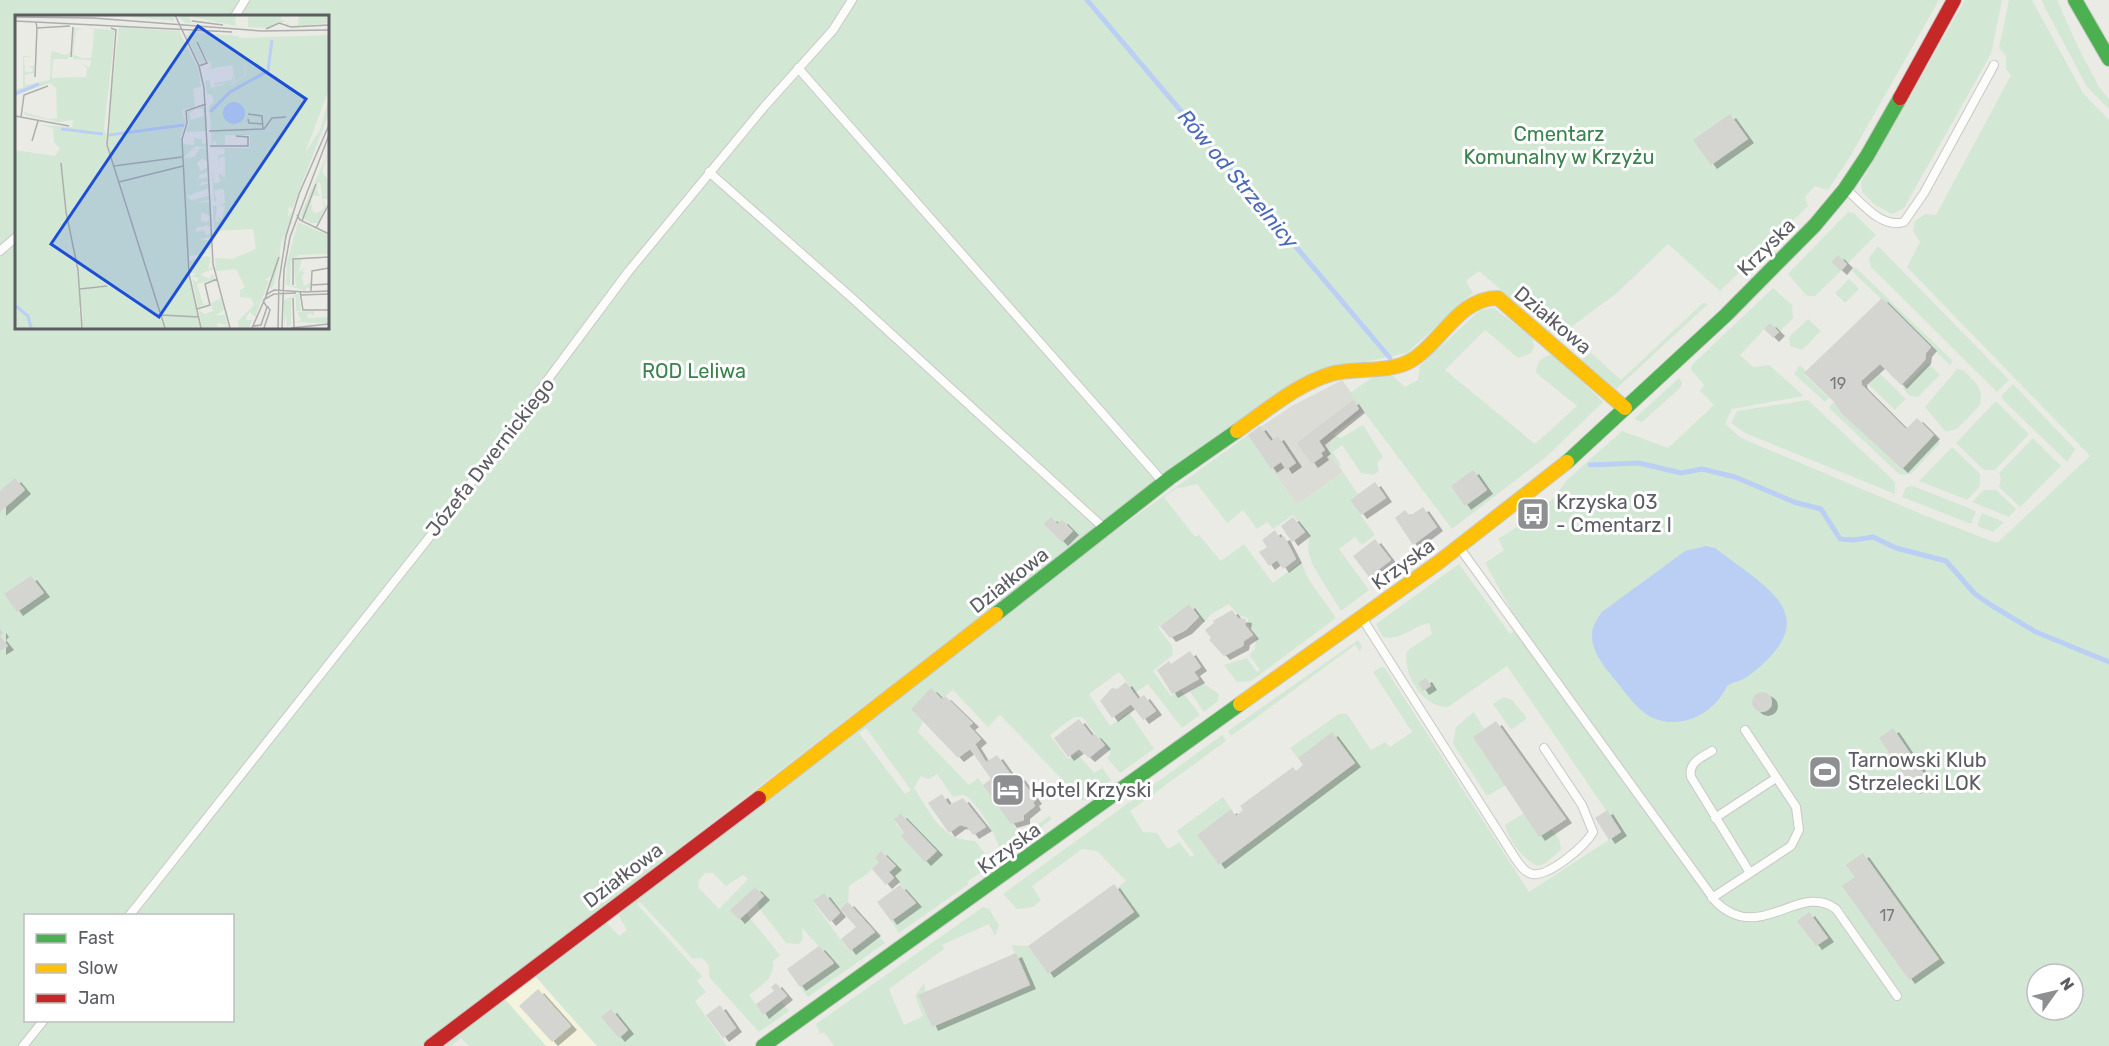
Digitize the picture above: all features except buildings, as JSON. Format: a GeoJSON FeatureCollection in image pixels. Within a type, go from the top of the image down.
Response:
{"type":"FeatureCollection","features":[{"type":"Feature","properties":{"kind":"street","name":"Krzyska"},"geometry":{"type":"LineString","coordinates":[[763,1046],[1362,617],[1553,474],[1726,315],[1815,225],[1845,189],[1867,156],[1954,0]]}},
{"type":"Feature","properties":{"kind":"street"},"geometry":{"type":"LineString","coordinates":[[2075,0],[2109,59]]}},
{"type":"Feature","properties":{"kind":"street","name":"Działkowa"},"geometry":{"type":"LineString","coordinates":[[431,1046],[832,743],[1164,483],[1285,397],[1330,374],[1377,369],[1411,361],[1468,307],[1485,298],[1498,298],[1625,408]]}},
{"type":"Feature","properties":{"kind":"lane"},"geometry":{"type":"LineString","coordinates":[[236,15],[245,0]]}},
{"type":"Feature","properties":{"kind":"lane","name":"Józefa Dwernickiego"},"geometry":{"type":"LineString","coordinates":[[130,914],[443,520],[628,273],[709,172],[833,30],[852,0]]}},
{"type":"Feature","properties":{"kind":"lane"},"geometry":{"type":"LineString","coordinates":[[1845,189],[1880,219],[1890,223],[1904,222],[1924,193],[1994,65]]}},
{"type":"Feature","properties":{"kind":"lane"},"geometry":{"type":"LineString","coordinates":[[798,68],[1164,483]]}},
{"type":"Feature","properties":{"kind":"lane"},"geometry":{"type":"LineString","coordinates":[[709,172],[870,314],[1105,529]]}},
{"type":"Feature","properties":{"kind":"lane"},"geometry":{"type":"LineString","coordinates":[[0,251],[15,238]]}},
{"type":"Feature","properties":{"kind":"lane"},"geometry":{"type":"LineString","coordinates":[[1459,546],[1712,898],[1729,914],[1740,918],[1754,918],[1814,901],[1829,904],[1836,909],[1897,996]]}},
{"type":"Feature","properties":{"kind":"lane"},"geometry":{"type":"LineString","coordinates":[[1362,617],[1515,858],[1524,870],[1531,874],[1538,874],[1556,865],[1587,842],[1593,832],[1582,805],[1544,748]]}},
{"type":"Feature","properties":{"kind":"lane"},"geometry":{"type":"LineString","coordinates":[[1712,898],[1791,846],[1799,830],[1796,807],[1745,729]]}},
{"type":"Feature","properties":{"kind":"lane"},"geometry":{"type":"LineString","coordinates":[[1712,751],[1694,762],[1690,771],[1693,783],[1750,873]]}},
{"type":"Feature","properties":{"kind":"lane"},"geometry":{"type":"LineString","coordinates":[[1716,818],[1776,778]]}},
{"type":"Feature","properties":{"kind":"lane"},"geometry":{"type":"LineString","coordinates":[[23,1046],[42,1022]]}},
{"type":"Feature","properties":{"kind":"shaded area"},"geometry":{"type":"Polygon","coordinates":[[[1342,380],[1364,411],[1333,435],[1328,452],[1343,472],[1297,505],[1248,435],[1292,406],[1342,380]]]}},
{"type":"Feature","properties":{"kind":"shaded area"},"geometry":{"type":"Polygon","coordinates":[[[535,976],[597,1046],[546,1046],[504,998],[535,976]]]}},
{"type":"Feature","properties":{"kind":"green space","name":"ROD Leliwa"},"geometry":{"type":"Polygon","coordinates":[[[0,0],[1939,0],[1851,155],[1828,190],[1815,186],[1805,197],[1808,206],[1720,291],[1668,244],[1617,293],[1567,330],[1569,333],[1560,340],[1479,271],[1466,281],[1473,293],[1407,353],[1335,368],[1093,530],[421,1046],[0,1046],[0,0]]]}},
{"type":"Feature","properties":{"kind":"green space"},"geometry":{"type":"Polygon","coordinates":[[[1965,0],[2002,0],[1991,54],[1904,208],[1892,214],[1874,204],[1862,192],[1861,182],[1965,0]]]}},
{"type":"Feature","properties":{"kind":"green space"},"geometry":{"type":"Polygon","coordinates":[[[2009,0],[2032,0],[2083,93],[2109,120],[2109,1046],[834,1046],[824,1032],[820,1034],[816,1024],[983,907],[992,910],[990,911],[999,925],[995,936],[989,924],[942,945],[944,949],[889,989],[904,1025],[923,1016],[915,996],[924,983],[932,1027],[1029,985],[1011,945],[1028,946],[1048,974],[1134,912],[1117,888],[1126,881],[1097,851],[1082,849],[1032,886],[1041,900],[1033,907],[1017,909],[1003,894],[1222,735],[1226,741],[1130,811],[1143,832],[1157,833],[1168,849],[1179,842],[1191,857],[1194,855],[1177,831],[1223,797],[1231,809],[1197,835],[1220,865],[1355,763],[1332,733],[1298,758],[1290,748],[1339,714],[1347,714],[1371,750],[1385,742],[1390,747],[1412,732],[1373,672],[1381,667],[1385,668],[1529,892],[1621,832],[1507,666],[1448,707],[1439,706],[1430,702],[1416,688],[1406,660],[1407,651],[1432,634],[1429,623],[1389,638],[1383,637],[1376,624],[1459,564],[1510,634],[1520,626],[1485,563],[1504,550],[1498,539],[1522,524],[1553,499],[1567,480],[1622,431],[1668,448],[1714,405],[1700,391],[1704,385],[1691,370],[1692,365],[1773,288],[1792,305],[1793,318],[1779,332],[1770,323],[1740,355],[1753,367],[1769,365],[1804,396],[1732,409],[1725,424],[1741,438],[1926,516],[1997,543],[2090,456],[1907,267],[1920,242],[1913,231],[1915,221],[1925,214],[1936,215],[2011,75],[2006,69],[2006,56],[1999,48],[2009,0]]]}},
{"type":"Feature","properties":{"kind":"green space"},"geometry":{"type":"Polygon","coordinates":[[[2041,0],[2057,0],[2099,87],[2109,99],[2109,109],[2087,87],[2041,0]]]}},
{"type":"Feature","properties":{"kind":"green space"},"geometry":{"type":"Polygon","coordinates":[[[1848,212],[1854,213],[1876,235],[1847,264],[1838,256],[1832,262],[1841,271],[1815,296],[1807,296],[1788,274],[1848,212]]]}},
{"type":"Feature","properties":{"kind":"green space"},"geometry":{"type":"Polygon","coordinates":[[[1878,246],[2009,380],[1997,392],[1871,267],[1869,258],[1878,246]]]}},
{"type":"Feature","properties":{"kind":"green space"},"geometry":{"type":"Polygon","coordinates":[[[1855,267],[1953,361],[1950,365],[1852,271],[1855,267]]]}},
{"type":"Feature","properties":{"kind":"green space"},"geometry":{"type":"Polygon","coordinates":[[[1849,279],[1859,289],[1845,303],[1835,293],[1849,279]]]}},
{"type":"Feature","properties":{"kind":"green space"},"geometry":{"type":"Polygon","coordinates":[[[1703,303],[1708,304],[1616,389],[1581,360],[1591,353],[1621,380],[1703,303]]]}},
{"type":"Feature","properties":{"kind":"green space"},"geometry":{"type":"Polygon","coordinates":[[[1494,308],[1532,337],[1534,347],[1531,353],[1518,358],[1485,330],[1445,370],[1535,444],[1577,406],[1536,373],[1539,362],[1546,356],[1553,354],[1603,402],[1546,457],[1452,529],[1350,393],[1373,377],[1393,376],[1405,387],[1418,380],[1420,366],[1480,310],[1494,308]]]}},
{"type":"Feature","properties":{"kind":"green space"},"geometry":{"type":"Polygon","coordinates":[[[1808,319],[1821,331],[1802,350],[1790,346],[1789,337],[1808,319]]]}},
{"type":"Feature","properties":{"kind":"green space"},"geometry":{"type":"Polygon","coordinates":[[[1928,363],[1940,375],[1918,397],[1910,396],[1903,388],[1928,363]]]}},
{"type":"Feature","properties":{"kind":"green space"},"geometry":{"type":"Polygon","coordinates":[[[1800,365],[1806,371],[1804,374],[1829,398],[1825,402],[1794,374],[1800,365]]]}},
{"type":"Feature","properties":{"kind":"green space"},"geometry":{"type":"Polygon","coordinates":[[[1957,369],[1963,370],[1977,385],[1981,394],[1980,405],[1957,429],[1946,432],[1925,407],[1957,369]]]}},
{"type":"Feature","properties":{"kind":"green space"},"geometry":{"type":"Polygon","coordinates":[[[1879,373],[1906,399],[1895,410],[1868,384],[1879,373]]]}},
{"type":"Feature","properties":{"kind":"green space"},"geometry":{"type":"Polygon","coordinates":[[[1679,378],[1682,383],[1681,387],[1642,422],[1634,419],[1679,378]]]}},
{"type":"Feature","properties":{"kind":"green space"},"geometry":{"type":"Polygon","coordinates":[[[2013,384],[2075,449],[2067,462],[2004,401],[2001,396],[2013,384]]]}},
{"type":"Feature","properties":{"kind":"green space"},"geometry":{"type":"Polygon","coordinates":[[[1808,400],[1890,477],[1895,483],[1895,494],[1745,433],[1731,423],[1737,411],[1808,400]]]}},
{"type":"Feature","properties":{"kind":"green space"},"geometry":{"type":"Polygon","coordinates":[[[1996,401],[2029,434],[1995,470],[1984,470],[1956,443],[1996,401]]]}},
{"type":"Feature","properties":{"kind":"green space"},"geometry":{"type":"Polygon","coordinates":[[[1833,402],[1856,427],[1902,469],[1934,435],[1940,443],[1911,474],[1900,475],[1829,408],[1833,402]]]}},
{"type":"Feature","properties":{"kind":"green space"},"geometry":{"type":"Polygon","coordinates":[[[1363,425],[1383,457],[1377,463],[1379,471],[1373,475],[1361,473],[1342,445],[1333,452],[1341,465],[1338,467],[1328,452],[1333,435],[1341,438],[1363,425]]]}},
{"type":"Feature","properties":{"kind":"green space"},"geometry":{"type":"Polygon","coordinates":[[[1248,435],[1297,505],[1343,472],[1358,494],[1350,500],[1375,535],[1362,545],[1355,537],[1339,549],[1369,590],[1341,611],[1313,566],[1308,551],[1309,537],[1293,515],[1273,529],[1267,522],[1257,529],[1243,510],[1227,523],[1197,484],[1175,489],[1164,497],[1195,537],[1199,535],[1221,561],[1244,544],[1273,583],[1301,562],[1309,580],[1336,618],[1251,681],[1237,682],[1224,665],[1247,658],[1257,672],[1260,670],[1249,655],[1255,649],[1256,637],[1248,624],[1248,618],[1238,615],[1229,604],[1211,614],[1204,623],[1189,604],[1158,627],[1172,646],[1173,655],[1153,671],[1171,696],[1181,690],[1200,715],[1182,728],[1148,684],[1135,693],[1119,672],[1089,694],[1110,726],[1129,712],[1154,749],[1120,773],[1107,758],[1111,754],[1082,717],[1074,717],[1050,735],[1068,759],[1077,753],[1094,773],[1102,768],[1111,780],[1099,789],[1091,788],[1094,794],[1083,801],[1000,715],[988,727],[953,690],[942,699],[931,689],[911,709],[923,721],[918,732],[969,785],[978,778],[1022,836],[1049,816],[1052,819],[1009,851],[999,849],[995,836],[985,819],[968,797],[963,795],[953,797],[937,774],[929,779],[921,776],[914,788],[938,824],[953,836],[975,841],[989,858],[989,866],[967,882],[969,884],[899,933],[891,921],[916,902],[889,872],[895,866],[882,852],[875,858],[879,862],[867,874],[849,886],[848,902],[840,909],[823,893],[813,902],[849,951],[875,932],[885,943],[808,997],[800,987],[833,962],[802,928],[803,939],[799,944],[786,943],[759,908],[757,902],[764,896],[755,887],[730,910],[739,920],[746,913],[780,955],[773,961],[772,973],[767,981],[749,995],[763,1014],[781,1001],[789,1011],[759,1032],[709,977],[706,962],[701,958],[693,959],[640,902],[637,904],[702,976],[697,981],[706,992],[695,1001],[727,1046],[597,1046],[535,976],[606,922],[619,936],[627,930],[617,913],[1061,570],[1248,435]],[[866,728],[859,733],[905,794],[911,790],[866,728]],[[901,814],[895,819],[896,824],[926,861],[936,851],[901,814]],[[705,873],[699,880],[698,887],[719,909],[748,879],[743,875],[726,886],[713,873],[705,873]]]}},
{"type":"Feature","properties":{"kind":"green space"},"geometry":{"type":"Polygon","coordinates":[[[2033,438],[2061,466],[2020,507],[1999,487],[2001,479],[1999,473],[2033,438]]]}},
{"type":"Feature","properties":{"kind":"green space"},"geometry":{"type":"Polygon","coordinates":[[[1952,447],[1980,474],[1980,486],[1967,500],[1919,481],[1952,447]]]}},
{"type":"Feature","properties":{"kind":"green space"},"geometry":{"type":"Polygon","coordinates":[[[1913,486],[1976,511],[1971,524],[1902,497],[1906,487],[1913,486]]]}},
{"type":"Feature","properties":{"kind":"green space"},"geometry":{"type":"Polygon","coordinates":[[[1984,490],[1996,490],[2016,509],[2009,517],[1972,502],[1984,490]]]}},
{"type":"Feature","properties":{"kind":"green space"},"geometry":{"type":"Polygon","coordinates":[[[1982,513],[2004,522],[1993,532],[1977,526],[1982,513]]]}},
{"type":"Feature","properties":{"kind":"green space"},"geometry":{"type":"Polygon","coordinates":[[[1358,640],[1362,647],[1360,651],[1355,645],[1231,736],[1228,731],[1358,640]]]}},
{"type":"Feature","properties":{"kind":"green space"},"geometry":{"type":"Polygon","coordinates":[[[1203,683],[1219,694],[1218,701],[1204,712],[1190,692],[1203,683]]]}},
{"type":"Feature","properties":{"kind":"green space"},"geometry":{"type":"Polygon","coordinates":[[[1503,697],[1512,700],[1527,718],[1511,730],[1493,704],[1503,697]]]}},
{"type":"Feature","properties":{"kind":"green space"},"geometry":{"type":"Polygon","coordinates":[[[1474,712],[1484,729],[1473,737],[1506,785],[1487,796],[1453,744],[1456,727],[1474,712]]]}},
{"type":"Feature","properties":{"kind":"green space"},"geometry":{"type":"Polygon","coordinates":[[[1524,813],[1554,831],[1560,843],[1561,850],[1544,864],[1537,866],[1526,859],[1517,849],[1507,831],[1505,825],[1524,813]]]}},
{"type":"Feature","properties":{"kind":"green space"},"geometry":{"type":"Polygon","coordinates":[[[504,998],[546,1046],[469,1046],[461,1038],[451,1046],[440,1046],[504,998]]]}},
{"type":"Feature","properties":{"kind":"water"},"geometry":{"type":"Polygon","coordinates":[[[1706,546],[1715,548],[1754,577],[1782,605],[1787,620],[1784,637],[1771,656],[1747,677],[1727,686],[1714,705],[1705,712],[1685,721],[1662,721],[1641,710],[1607,670],[1592,640],[1595,622],[1602,612],[1685,551],[1706,546]]]}},
{"type":"Feature","properties":{"kind":"waterway","name":"Rów od Strzelnicy"},"geometry":{"type":"LineString","coordinates":[[1087,0],[1390,358]]}},
{"type":"Feature","properties":{"kind":"waterway","name":"Rów od Strzelnicy"},"geometry":{"type":"LineString","coordinates":[[1590,465],[1639,463],[1681,473],[1702,469],[1735,477],[1794,502],[1821,509],[1840,539],[1854,540],[1873,537],[1896,548],[1946,561],[1975,594],[1991,605],[2036,632],[2109,662]]}},
{"type":"Feature","properties":{"kind":"traffic: fast"},"geometry":{"type":"LineString","coordinates":[[2075,0],[2109,59]]}},
{"type":"Feature","properties":{"kind":"traffic: fast"},"geometry":{"type":"LineString","coordinates":[[1567,462],[1726,315],[1815,225],[1845,189],[1900,98]]}},
{"type":"Feature","properties":{"kind":"traffic: fast"},"geometry":{"type":"LineString","coordinates":[[996,614],[1171,477],[1237,431]]}},
{"type":"Feature","properties":{"kind":"traffic: fast"},"geometry":{"type":"LineString","coordinates":[[763,1046],[1240,704]]}},
{"type":"Feature","properties":{"kind":"traffic: slow"},"geometry":{"type":"LineString","coordinates":[[1237,431],[1282,399],[1318,379],[1340,372],[1393,367],[1412,360],[1472,305],[1498,298],[1625,408]]}},
{"type":"Feature","properties":{"kind":"traffic: slow"},"geometry":{"type":"LineString","coordinates":[[1240,704],[1439,562],[1567,462]]}},
{"type":"Feature","properties":{"kind":"traffic: slow"},"geometry":{"type":"LineString","coordinates":[[759,798],[996,614]]}},
{"type":"Feature","properties":{"kind":"traffic: jam"},"geometry":{"type":"LineString","coordinates":[[1900,98],[1954,0]]}},
{"type":"Feature","properties":{"kind":"traffic: jam"},"geometry":{"type":"LineString","coordinates":[[431,1046],[759,798]]}},
{"type":"Feature","properties":{"kind":"place","name":"Krzyska 03 - Cmentarz I"},"geometry":{"type":"Point","coordinates":[1533,514]}},
{"type":"Feature","properties":{"kind":"place","name":"Tarnowski Klub Strzelecki LOK"},"geometry":{"type":"Point","coordinates":[1825,772]}},
{"type":"Feature","properties":{"kind":"place","name":"Hotel Krzyski"},"geometry":{"type":"Point","coordinates":[1008,790]}},
{"type":"Feature","properties":{"kind":"park label","name":"Cmentarz Komunalny w Krzyżu"},"geometry":{"type":"Point","coordinates":[1559,146]}}]}
